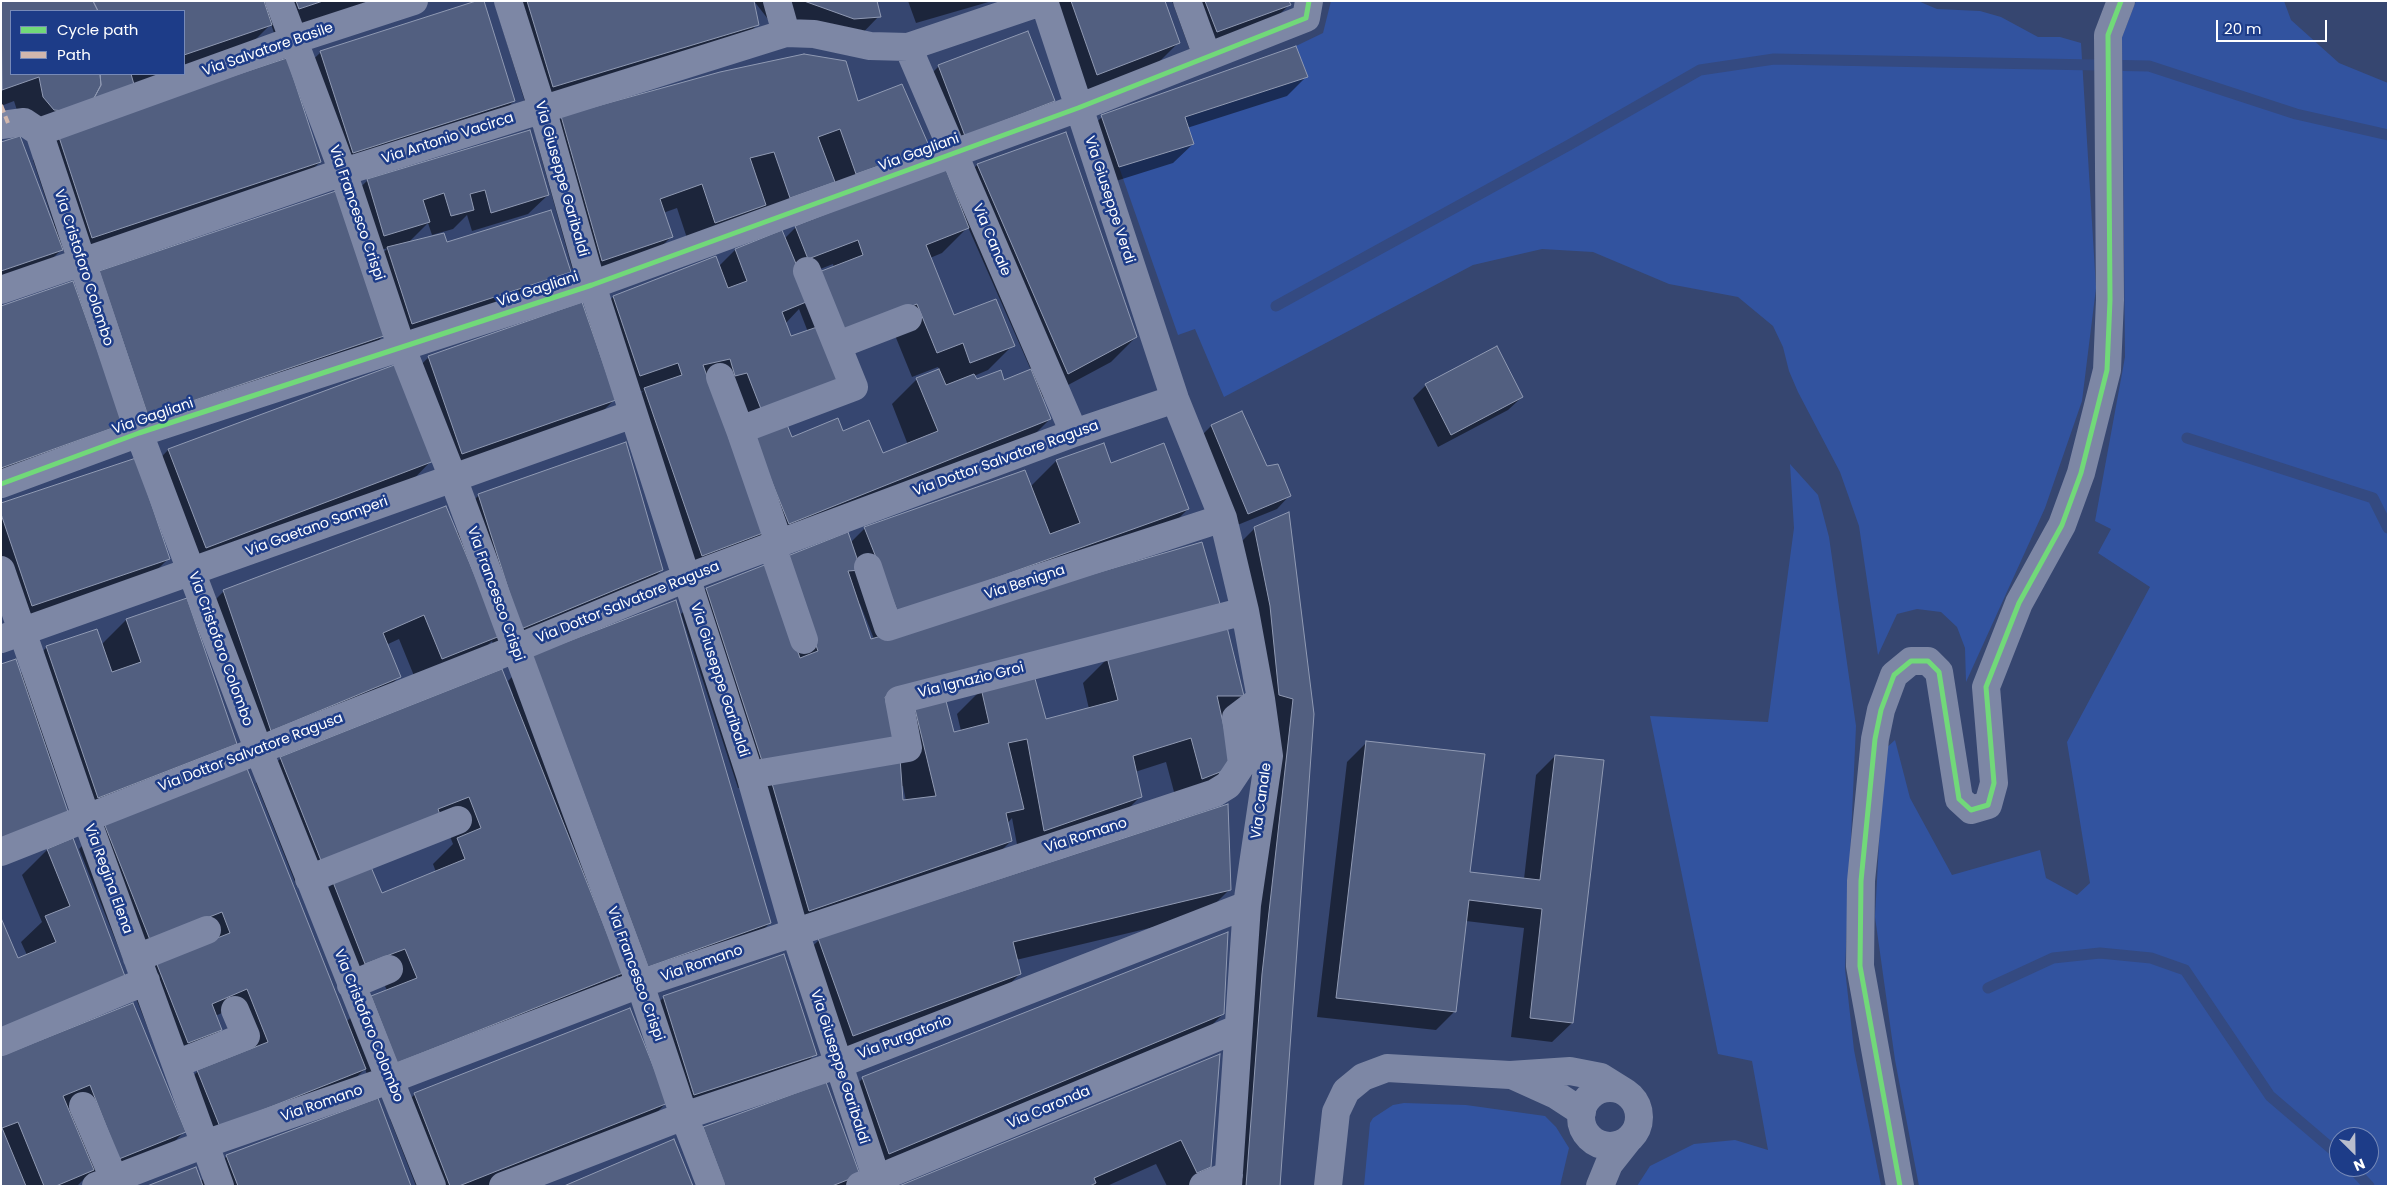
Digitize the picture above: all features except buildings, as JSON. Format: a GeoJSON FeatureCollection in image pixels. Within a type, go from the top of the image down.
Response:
{"type":"FeatureCollection","features":[{"type":"Feature","properties":{"kind":"street","name":"Via Francesco Crispi"},"geometry":{"type":"LineString","coordinates":[[280,1],[343,172],[402,346],[453,478],[640,984],[684,1116],[711,1186]]}},
{"type":"Feature","properties":{"kind":"street","name":"Via Salvatore Basile"},"geometry":{"type":"LineString","coordinates":[[39,132],[294,40],[414,1]]}},
{"type":"Feature","properties":{"kind":"street","name":"Via Giuseppe Garibaldi"},"geometry":{"type":"LineString","coordinates":[[508,1],[542,108],[592,285],[750,775],[794,932],[837,1065],[872,1184]]}},
{"type":"Feature","properties":{"kind":"street"},"geometry":{"type":"LineString","coordinates":[[777,1],[786,33]]}},
{"type":"Feature","properties":{"kind":"street","name":"Via Antonio Vacirca"},"geometry":{"type":"LineString","coordinates":[[1,290],[343,172],[786,33],[814,34],[870,46],[908,47],[1044,1]]}},
{"type":"Feature","properties":{"kind":"street","name":"Via Giuseppe Verdi"},"geometry":{"type":"LineString","coordinates":[[1044,1],[1175,399]]}},
{"type":"Feature","properties":{"kind":"street"},"geometry":{"type":"LineString","coordinates":[[1187,1],[1207,56]]}},
{"type":"Feature","properties":{"kind":"street","name":"Via Gagliani"},"geometry":{"type":"LineString","coordinates":[[1,484],[139,433],[592,285],[1078,108],[1306,18],[1309,1]]}},
{"type":"Feature","properties":{"kind":"street"},"geometry":{"type":"LineString","coordinates":[[1900,1186],[1860,966],[1861,882],[1875,739],[1881,710],[1894,675],[1911,661],[1928,661],[1939,672],[1959,799],[1971,810],[1988,805],[1994,783],[1986,687],[2019,604],[2062,525],[2081,473],[2107,370],[2110,300],[2108,35],[2120,1]]}},
{"type":"Feature","properties":{"kind":"street","name":"Via Canale"},"geometry":{"type":"LineString","coordinates":[[908,47],[1074,434]]}},
{"type":"Feature","properties":{"kind":"street"},"geometry":{"type":"LineString","coordinates":[[3,118],[24,122],[39,132]]}},
{"type":"Feature","properties":{"kind":"street","name":"Via Cristoforo Colombo"},"geometry":{"type":"LineString","coordinates":[[39,132],[139,433],[259,751],[432,1186]]}},
{"type":"Feature","properties":{"kind":"street"},"geometry":{"type":"LineString","coordinates":[[740,430],[854,387],[808,271]]}},
{"type":"Feature","properties":{"kind":"street"},"geometry":{"type":"LineString","coordinates":[[838,346],[908,318]]}},
{"type":"Feature","properties":{"kind":"street"},"geometry":{"type":"LineString","coordinates":[[720,377],[740,430],[804,640]]}},
{"type":"Feature","properties":{"kind":"street","name":"Via Canale"},"geometry":{"type":"LineString","coordinates":[[1175,399],[1223,518],[1245,611],[1269,756],[1247,906],[1228,1180]]}},
{"type":"Feature","properties":{"kind":"street","name":"Via Dottor Salvatore Ragusa"},"geometry":{"type":"LineString","coordinates":[[1,852],[515,649],[686,578],[1074,434],[1175,399]]}},
{"type":"Feature","properties":{"kind":"street","name":"Via Gaetano Samperi"},"geometry":{"type":"LineString","coordinates":[[12,635],[633,414]]}},
{"type":"Feature","properties":{"kind":"street","name":"Via Benigna"},"geometry":{"type":"LineString","coordinates":[[868,567],[888,627],[1223,518]]}},
{"type":"Feature","properties":{"kind":"street","name":"Via Regina Elena"},"geometry":{"type":"LineString","coordinates":[[1,570],[12,635],[86,817],[220,1186]]}},
{"type":"Feature","properties":{"kind":"street","name":"Via Ignazio Groi"},"geometry":{"type":"LineString","coordinates":[[750,775],[908,748],[899,700],[1245,611]]}},
{"type":"Feature","properties":{"kind":"street","name":"Via Romano"},"geometry":{"type":"LineString","coordinates":[[105,1182],[205,1144],[389,1080],[640,984],[1215,793],[1228,785],[1242,764],[1236,718],[1261,699]]}},
{"type":"Feature","properties":{"kind":"street"},"geometry":{"type":"LineString","coordinates":[[309,879],[458,820]]}},
{"type":"Feature","properties":{"kind":"street","name":"Via Purgatorio"},"geometry":{"type":"LineString","coordinates":[[504,1186],[684,1116],[837,1065],[1247,906]]}},
{"type":"Feature","properties":{"kind":"street"},"geometry":{"type":"LineString","coordinates":[[1,1042],[141,970],[207,930]]}},
{"type":"Feature","properties":{"kind":"street"},"geometry":{"type":"LineString","coordinates":[[351,985],[389,969]]}},
{"type":"Feature","properties":{"kind":"street"},"geometry":{"type":"LineString","coordinates":[[176,1064],[246,1036],[236,1010]]}},
{"type":"Feature","properties":{"kind":"street","name":"Via Caronda"},"geometry":{"type":"LineString","coordinates":[[872,1184],[1237,1029]]}},
{"type":"Feature","properties":{"kind":"street"},"geometry":{"type":"LineString","coordinates":[[1328,1186],[1336,1112],[1346,1090],[1363,1076],[1387,1068],[1510,1075],[1570,1071],[1601,1077],[1625,1092],[1637,1106],[1640,1115],[1635,1133],[1609,1164],[1600,1186]]}},
{"type":"Feature","properties":{"kind":"street"},"geometry":{"type":"LineString","coordinates":[[1510,1075],[1556,1095],[1582,1112]]}},
{"type":"Feature","properties":{"kind":"street"},"geometry":{"type":"LineString","coordinates":[[1625,1092],[1607,1088],[1598,1090],[1585,1103],[1582,1112],[1584,1130],[1596,1142],[1613,1145],[1628,1140]]}},
{"type":"Feature","properties":{"kind":"street"},"geometry":{"type":"LineString","coordinates":[[84,1106],[105,1182]]}},
{"type":"Feature","properties":{"kind":"street"},"geometry":{"type":"LineString","coordinates":[[1590,1138],[1595,1186]]}},
{"type":"Feature","properties":{"kind":"street"},"geometry":{"type":"LineString","coordinates":[[1203,1186],[1228,1180]]}},
{"type":"Feature","properties":{"kind":"shaded area"},"geometry":{"type":"Polygon","coordinates":[[[1331,1],[1918,1],[1937,9],[1980,11],[2001,17],[2038,37],[2060,37],[2081,43],[2096,288],[2082,401],[2045,508],[1966,682],[1965,648],[1957,627],[1941,612],[1917,609],[1897,614],[1878,655],[1859,526],[1840,472],[1798,392],[1789,371],[1783,347],[1773,326],[1738,297],[1669,284],[1593,252],[1542,249],[1473,265],[1224,397],[1195,329],[1178,335],[1119,167],[1194,144],[1185,117],[1308,77],[1296,46],[1323,33],[1331,1]]]}},
{"type":"Feature","properties":{"kind":"shaded area"},"geometry":{"type":"Polygon","coordinates":[[[2136,1],[2284,1],[2291,20],[2339,63],[2388,83],[2388,1186],[1919,1186],[1895,1060],[1875,917],[1884,750],[1895,740],[1910,798],[1952,875],[2040,850],[2046,878],[2077,895],[2090,883],[2067,742],[2150,587],[2098,553],[2111,529],[2095,521],[2125,357],[2122,37],[2136,1]]]}},
{"type":"Feature","properties":{"kind":"shaded area"},"geometry":{"type":"Polygon","coordinates":[[[1790,464],[1818,495],[1829,537],[1856,726],[1845,969],[1854,1050],[1881,1186],[1637,1186],[1650,1166],[1694,1144],[1735,1140],[1768,1150],[1752,1061],[1718,1054],[1650,716],[1768,722],[1794,528],[1790,464]]]}},
{"type":"Feature","properties":{"kind":"shaded area"},"geometry":{"type":"Polygon","coordinates":[[[1404,1103],[1466,1105],[1545,1116],[1556,1127],[1569,1148],[1560,1186],[1364,1186],[1370,1123],[1373,1118],[1393,1105],[1404,1103]]]}},
{"type":"Feature","properties":{"kind":"waterway"},"geometry":{"type":"LineString","coordinates":[[1276,306],[1569,145],[1700,70],[1774,59],[2149,66],[2296,114],[2388,135]]}},
{"type":"Feature","properties":{"kind":"waterway"},"geometry":{"type":"LineString","coordinates":[[2187,438],[2373,498],[2388,528]]}},
{"type":"Feature","properties":{"kind":"waterway"},"geometry":{"type":"LineString","coordinates":[[1988,988],[2053,958],[2100,953],[2151,958],[2185,970],[2270,1096],[2329,1146]]}},
{"type":"Feature","properties":{"kind":"waterway"},"geometry":{"type":"LineString","coordinates":[[2360,1177],[2369,1186]]}},
{"type":"Feature","properties":{"kind":"marked path"},"geometry":{"type":"LineString","coordinates":[[1,105],[8,123]]}},
{"type":"Feature","properties":{"kind":"cycle path"},"geometry":{"type":"LineString","coordinates":[[1,484],[139,433],[592,285],[1078,108],[1306,18],[1309,1]]}},
{"type":"Feature","properties":{"kind":"cycle path"},"geometry":{"type":"LineString","coordinates":[[1900,1186],[1860,966],[1861,881],[1875,739],[1881,710],[1894,675],[1911,661],[1928,661],[1939,672],[1959,799],[1971,810],[1988,805],[1994,783],[1986,687],[2019,603],[2062,525],[2081,473],[2107,370],[2110,300],[2108,35],[2121,1]]}}]}
